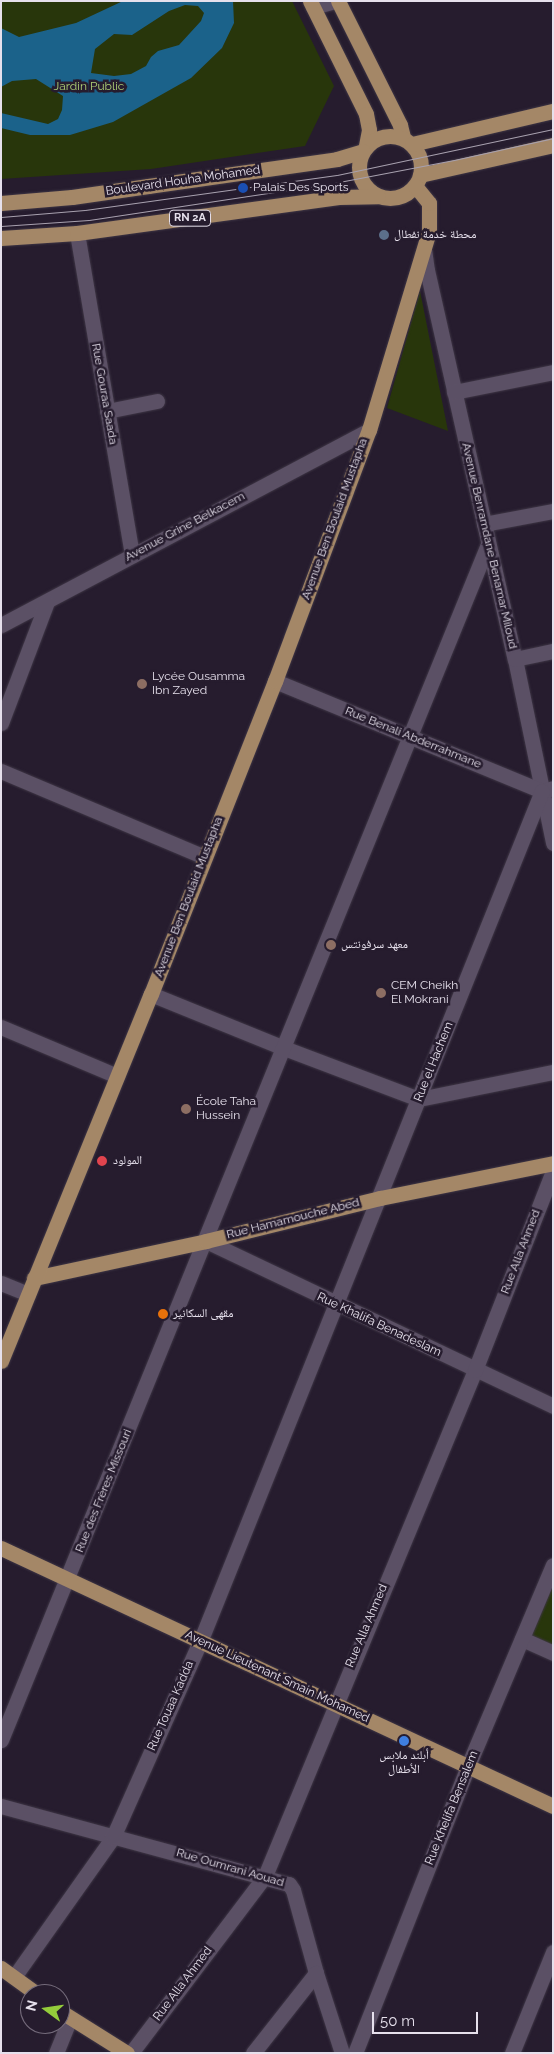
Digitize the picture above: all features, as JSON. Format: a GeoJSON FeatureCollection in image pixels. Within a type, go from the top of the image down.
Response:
{"type":"FeatureCollection","features":[{"type":"Feature","properties":{"kind":"main road"},"geometry":{"type":"LineString","coordinates":[[336,1],[407,141],[420,157],[418,180]]}},
{"type":"Feature","properties":{"kind":"main road"},"geometry":{"type":"LineString","coordinates":[[311,4],[366,114],[369,130],[359,163],[361,178],[366,187],[378,196],[396,197],[403,195],[418,180],[553,145]]}},
{"type":"Feature","properties":{"kind":"main road"},"geometry":{"type":"LineString","coordinates":[[365,148],[383,136],[407,141],[553,111]]}},
{"type":"Feature","properties":{"kind":"main road","name":"Boulevard Houha Mohamed"},"geometry":{"type":"LineString","coordinates":[[1,203],[72,197],[337,159],[365,148]]}},
{"type":"Feature","properties":{"kind":"main road","name":"Avenue Ben Boulaid Mustapha"},"geometry":{"type":"LineString","coordinates":[[1,1361],[151,994],[275,681],[369,430],[429,231],[429,207],[418,180]]}},
{"type":"Feature","properties":{"kind":"main road","name":"RN 2A"},"geometry":{"type":"LineString","coordinates":[[1,238],[77,233],[339,197],[378,196]]}},
{"type":"Feature","properties":{"kind":"main road","name":"Rue Hamamouche Abed"},"geometry":{"type":"LineString","coordinates":[[34,1278],[206,1241],[380,1198],[553,1163]]}},
{"type":"Feature","properties":{"kind":"main road","name":"Avenue Lieutenant Smain Mohamed"},"geometry":{"type":"LineString","coordinates":[[1,1548],[553,1806]]}},
{"type":"Feature","properties":{"kind":"main road"},"geometry":{"type":"LineString","coordinates":[[1,1968],[23,1984]]}},
{"type":"Feature","properties":{"kind":"main road"},"geometry":{"type":"LineString","coordinates":[[70,2018],[129,2053]]}},
{"type":"Feature","properties":{"kind":"street"},"geometry":{"type":"LineString","coordinates":[[311,4],[336,1]]}},
{"type":"Feature","properties":{"kind":"street","name":"Rue Gouraa Saada"},"geometry":{"type":"LineString","coordinates":[[77,233],[132,554]]}},
{"type":"Feature","properties":{"kind":"street","name":"Avenue Benramdane Benamar Miloud"},"geometry":{"type":"LineString","coordinates":[[424,249],[427,270],[488,544],[547,790],[553,843]]}},
{"type":"Feature","properties":{"kind":"street"},"geometry":{"type":"LineString","coordinates":[[454,392],[553,372]]}},
{"type":"Feature","properties":{"kind":"street"},"geometry":{"type":"LineString","coordinates":[[107,411],[157,401]]}},
{"type":"Feature","properties":{"kind":"street","name":"Avenue Grine Belkacem"},"geometry":{"type":"LineString","coordinates":[[1,625],[369,430]]}},
{"type":"Feature","properties":{"kind":"street"},"geometry":{"type":"LineString","coordinates":[[484,524],[553,511]]}},
{"type":"Feature","properties":{"kind":"street","name":"Rue des Frères Missouri"},"geometry":{"type":"LineString","coordinates":[[1,1740],[206,1241],[408,736],[488,544]]}},
{"type":"Feature","properties":{"kind":"street"},"geometry":{"type":"LineString","coordinates":[[1,723],[47,602]]}},
{"type":"Feature","properties":{"kind":"street"},"geometry":{"type":"LineString","coordinates":[[515,659],[553,651]]}},
{"type":"Feature","properties":{"kind":"street","name":"Rue Benali Abderrahmane"},"geometry":{"type":"LineString","coordinates":[[275,681],[408,736],[547,790]]}},
{"type":"Feature","properties":{"kind":"street"},"geometry":{"type":"LineString","coordinates":[[1,770],[204,857]]}},
{"type":"Feature","properties":{"kind":"street","name":"Rue el Hachem"},"geometry":{"type":"LineString","coordinates":[[337,1305],[419,1099],[547,790]]}},
{"type":"Feature","properties":{"kind":"street"},"geometry":{"type":"LineString","coordinates":[[151,994],[284,1048],[419,1099],[553,1072]]}},
{"type":"Feature","properties":{"kind":"street"},"geometry":{"type":"LineString","coordinates":[[1,1027],[117,1076]]}},
{"type":"Feature","properties":{"kind":"street","name":"Rue Alla Ahmed"},"geometry":{"type":"LineString","coordinates":[[129,2053],[265,1876],[474,1370],[553,1171]]}},
{"type":"Feature","properties":{"kind":"street","name":"Rue Khalifa Benadeslam"},"geometry":{"type":"LineString","coordinates":[[206,1241],[337,1305],[553,1406]]}},
{"type":"Feature","properties":{"kind":"street"},"geometry":{"type":"LineString","coordinates":[[1,1283],[28,1294]]}},
{"type":"Feature","properties":{"kind":"street","name":"Rue Touaa Kadda"},"geometry":{"type":"LineString","coordinates":[[14,1977],[113,1837],[200,1642],[337,1305]]}},
{"type":"Feature","properties":{"kind":"street","name":"Rue Khelifa Bensalem"},"geometry":{"type":"LineString","coordinates":[[357,2051],[468,1766],[553,1565]]}},
{"type":"Feature","properties":{"kind":"street"},"geometry":{"type":"LineString","coordinates":[[522,1639],[553,1653]]}},
{"type":"Feature","properties":{"kind":"street","name":"Rue Oumrani Aouad"},"geometry":{"type":"LineString","coordinates":[[1,1806],[289,1884],[293,1890],[316,1973],[342,2053]]}},
{"type":"Feature","properties":{"kind":"street"},"geometry":{"type":"LineString","coordinates":[[512,2053],[553,1952]]}},
{"type":"Feature","properties":{"kind":"street"},"geometry":{"type":"LineString","coordinates":[[253,2053],[316,1973]]}},
{"type":"Feature","properties":{"kind":"street"},"geometry":{"type":"LineString","coordinates":[[56,2053],[60,2034]]}},
{"type":"Feature","properties":{"kind":"green space","name":"Jardin Public"},"geometry":{"type":"Polygon","coordinates":[[[1,1],[292,1],[334,86],[305,146],[151,169],[1,179],[1,1]]]}},
{"type":"Feature","properties":{"kind":"green space"},"geometry":{"type":"Polygon","coordinates":[[[420,291],[448,431],[387,408],[420,291]]]}},
{"type":"Feature","properties":{"kind":"green space"},"geometry":{"type":"Polygon","coordinates":[[[553,1580],[553,1648],[529,1638],[553,1580]]]}},
{"type":"Feature","properties":{"kind":"water"},"geometry":{"type":"Polygon","coordinates":[[[123,1],[233,1],[234,23],[222,48],[191,78],[113,122],[70,135],[30,135],[1,128],[1,113],[48,124],[58,119],[62,110],[63,96],[36,79],[12,81],[1,87],[1,28],[19,37],[76,23],[123,1]],[[185,5],[169,11],[132,35],[114,34],[95,49],[91,73],[114,76],[131,74],[146,66],[151,57],[158,51],[179,45],[201,21],[204,13],[198,6],[185,5]]]}},
{"type":"Feature","properties":{"kind":"tram line"},"geometry":{"type":"LineString","coordinates":[[1,217],[85,210],[337,175],[553,129]]}},
{"type":"Feature","properties":{"kind":"tram line"},"geometry":{"type":"LineString","coordinates":[[1,226],[89,220],[339,182],[454,160],[553,138]]}},
{"type":"Feature","properties":{"kind":"place","name":"Palais Des Sports"},"geometry":{"type":"Point","coordinates":[243,188]}},
{"type":"Feature","properties":{"kind":"place","name":"محطة خدمة نفطال"},"geometry":{"type":"Point","coordinates":[384,235]}},
{"type":"Feature","properties":{"kind":"place","name":"Lycée Ousamma Ibn Zayed"},"geometry":{"type":"Point","coordinates":[142,684]}},
{"type":"Feature","properties":{"kind":"place","name":"معهد سرفونتس"},"geometry":{"type":"Point","coordinates":[331,945]}},
{"type":"Feature","properties":{"kind":"place","name":"CEM Cheikh El Mokrani"},"geometry":{"type":"Point","coordinates":[381,993]}},
{"type":"Feature","properties":{"kind":"place","name":"École Taha Hussein"},"geometry":{"type":"Point","coordinates":[186,1109]}},
{"type":"Feature","properties":{"kind":"place","name":"المولود"},"geometry":{"type":"Point","coordinates":[102,1161]}},
{"type":"Feature","properties":{"kind":"place","name":"مقهى السكانير"},"geometry":{"type":"Point","coordinates":[163,1314]}},
{"type":"Feature","properties":{"kind":"place","name":"أبلند ملابس اﻷطفال"},"geometry":{"type":"Point","coordinates":[404,1741]}}]}
